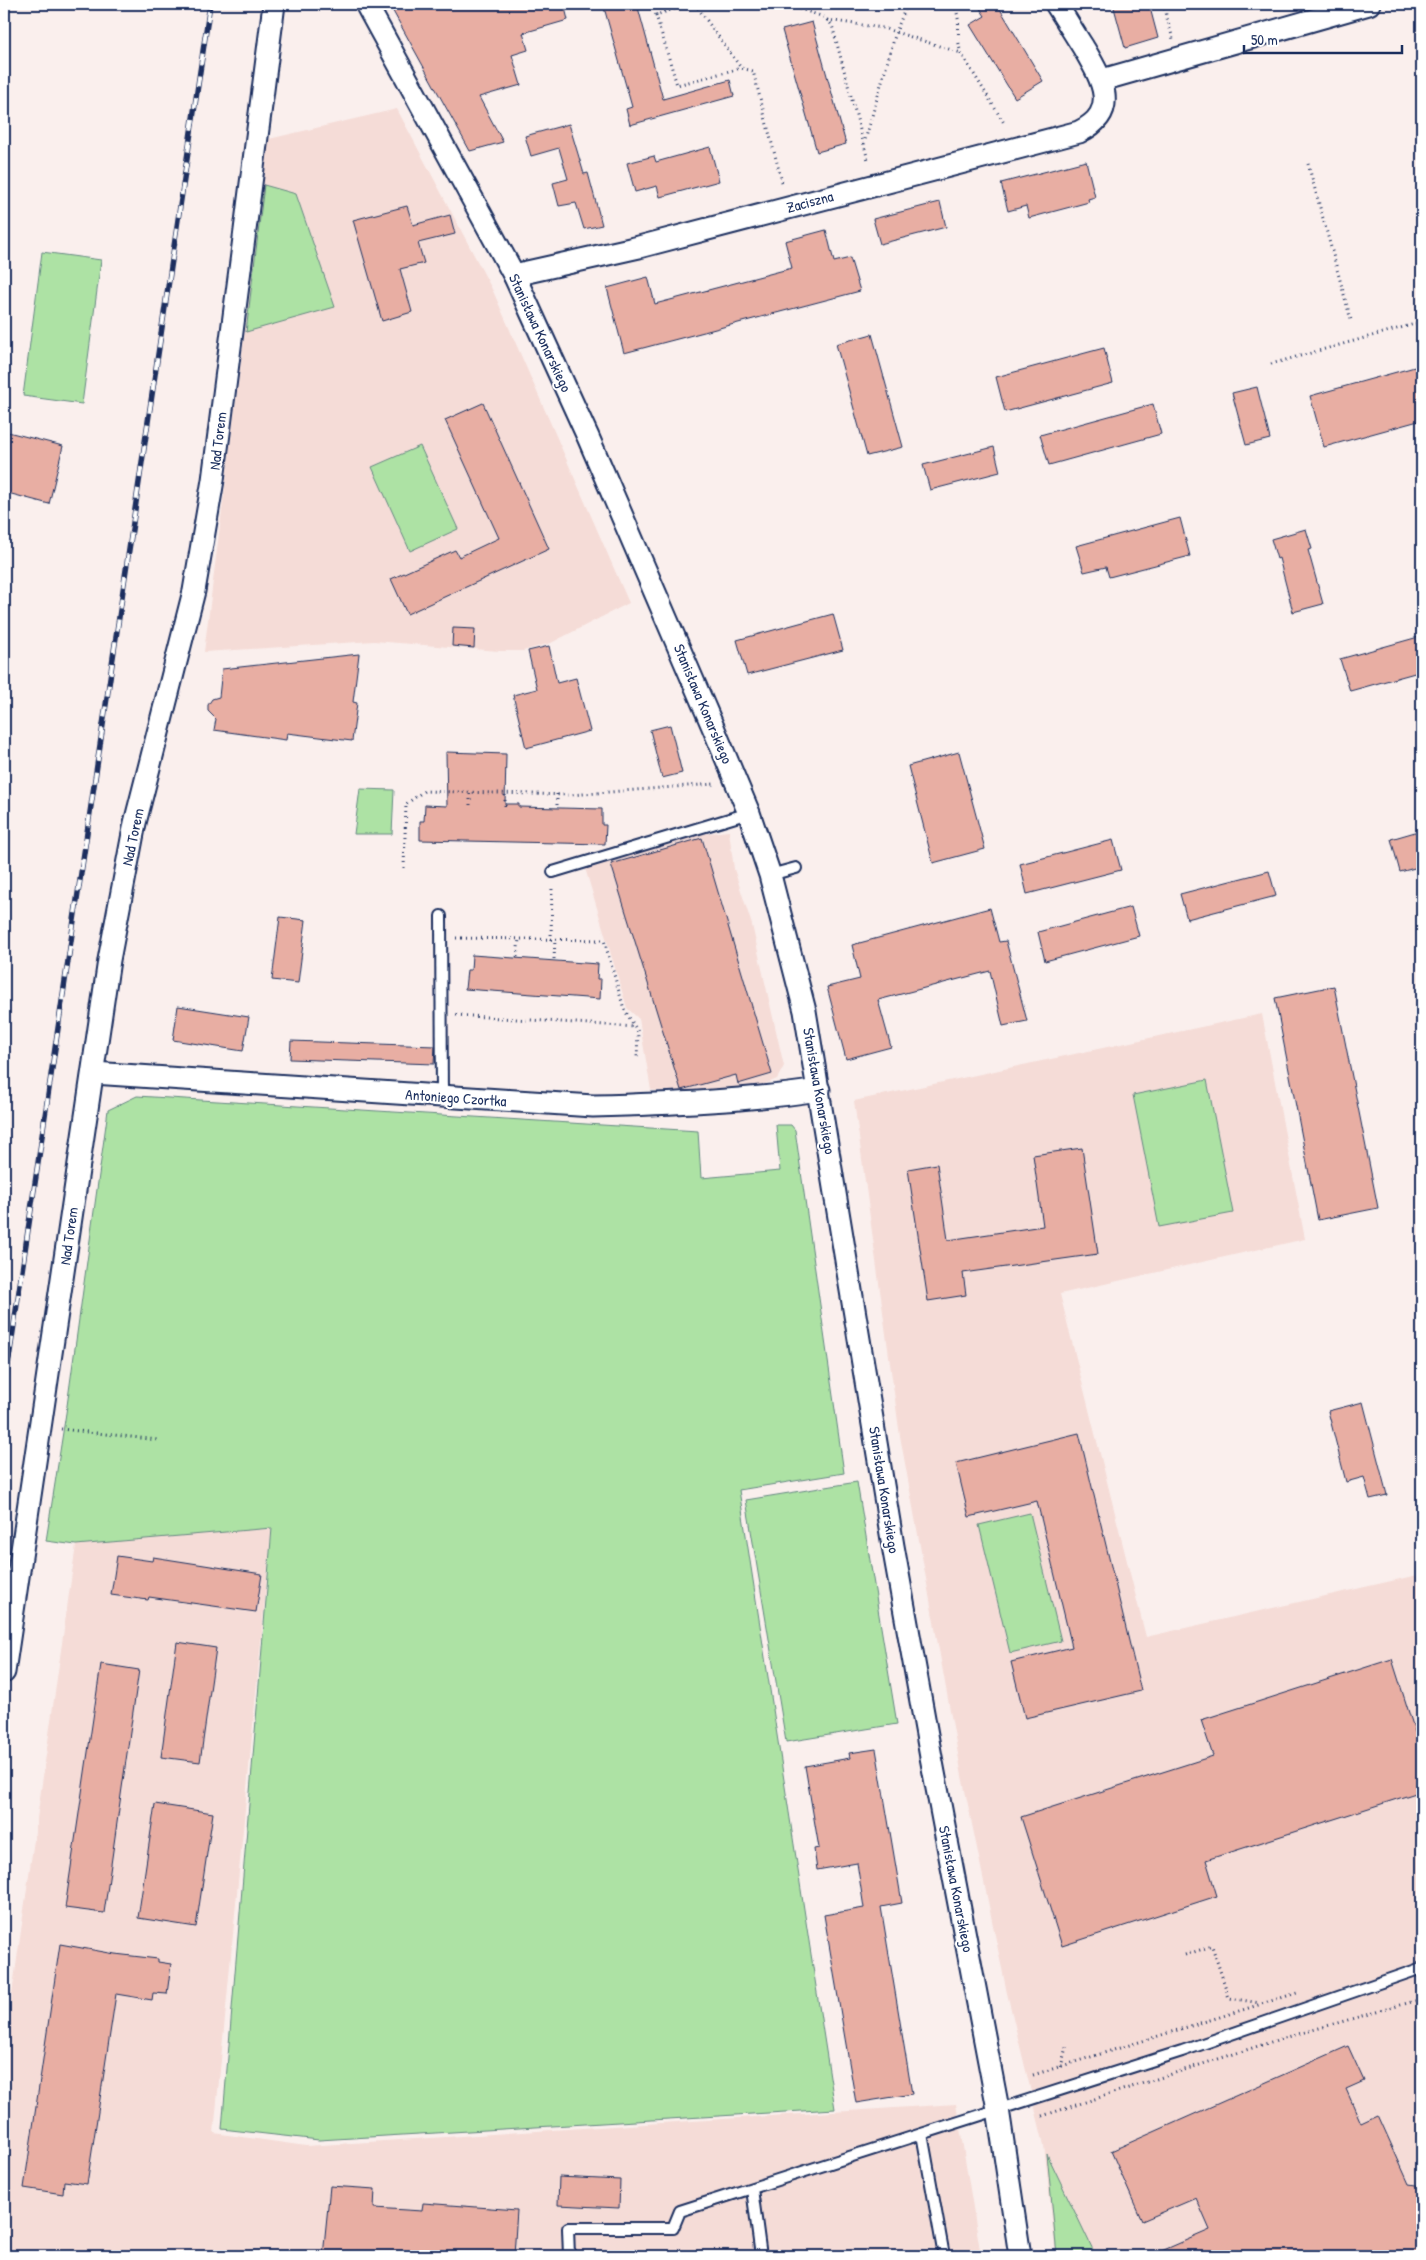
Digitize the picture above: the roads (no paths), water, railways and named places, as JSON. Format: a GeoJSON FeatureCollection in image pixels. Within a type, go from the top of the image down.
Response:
{"type":"FeatureCollection","features":[{"type":"Feature","properties":{"kind":"street","name":"Nad Torem"},"geometry":{"type":"LineString","coordinates":[[4,1672],[110,960],[135,823],[194,591],[213,480],[274,4]]}},
{"type":"Feature","properties":{"kind":"street","name":"Stanisława Konarskiego"},"geometry":{"type":"LineString","coordinates":[[366,4],[514,275],[588,437],[749,813],[770,875],[805,1011],[915,1669],[998,2109],[1020,2256]]}},
{"type":"Feature","properties":{"kind":"street"},"geometry":{"type":"LineString","coordinates":[[1056,4],[1102,80],[1180,56],[1369,4]]}},
{"type":"Feature","properties":{"kind":"street","name":"Zaciszna"},"geometry":{"type":"LineString","coordinates":[[514,275],[639,247],[1079,132],[1095,122],[1100,116],[1104,95],[1102,80]]}},
{"type":"Feature","properties":{"kind":"street","name":"Antoniego Czortka"},"geometry":{"type":"LineString","coordinates":[[93,1073],[602,1106],[787,1095],[819,1090]]}},
{"type":"Feature","properties":{"kind":"lane"},"geometry":{"type":"LineString","coordinates":[[552,872],[749,813]]}},
{"type":"Feature","properties":{"kind":"lane"},"geometry":{"type":"LineString","coordinates":[[770,875],[796,868]]}},
{"type":"Feature","properties":{"kind":"lane"},"geometry":{"type":"LineString","coordinates":[[442,916],[442,1097]]}},
{"type":"Feature","properties":{"kind":"lane"},"geometry":{"type":"LineString","coordinates":[[569,2256],[568,2228],[673,2228],[680,2211],[1182,2051],[1422,1968]]}},
{"type":"Feature","properties":{"kind":"lane"},"geometry":{"type":"LineString","coordinates":[[922,2134],[944,2256]]}},
{"type":"Feature","properties":{"kind":"lane"},"geometry":{"type":"LineString","coordinates":[[752,2189],[761,2256]]}},
{"type":"Feature","properties":{"kind":"railway"},"geometry":{"type":"LineString","coordinates":[[4,1392],[210,4]]}}]}
